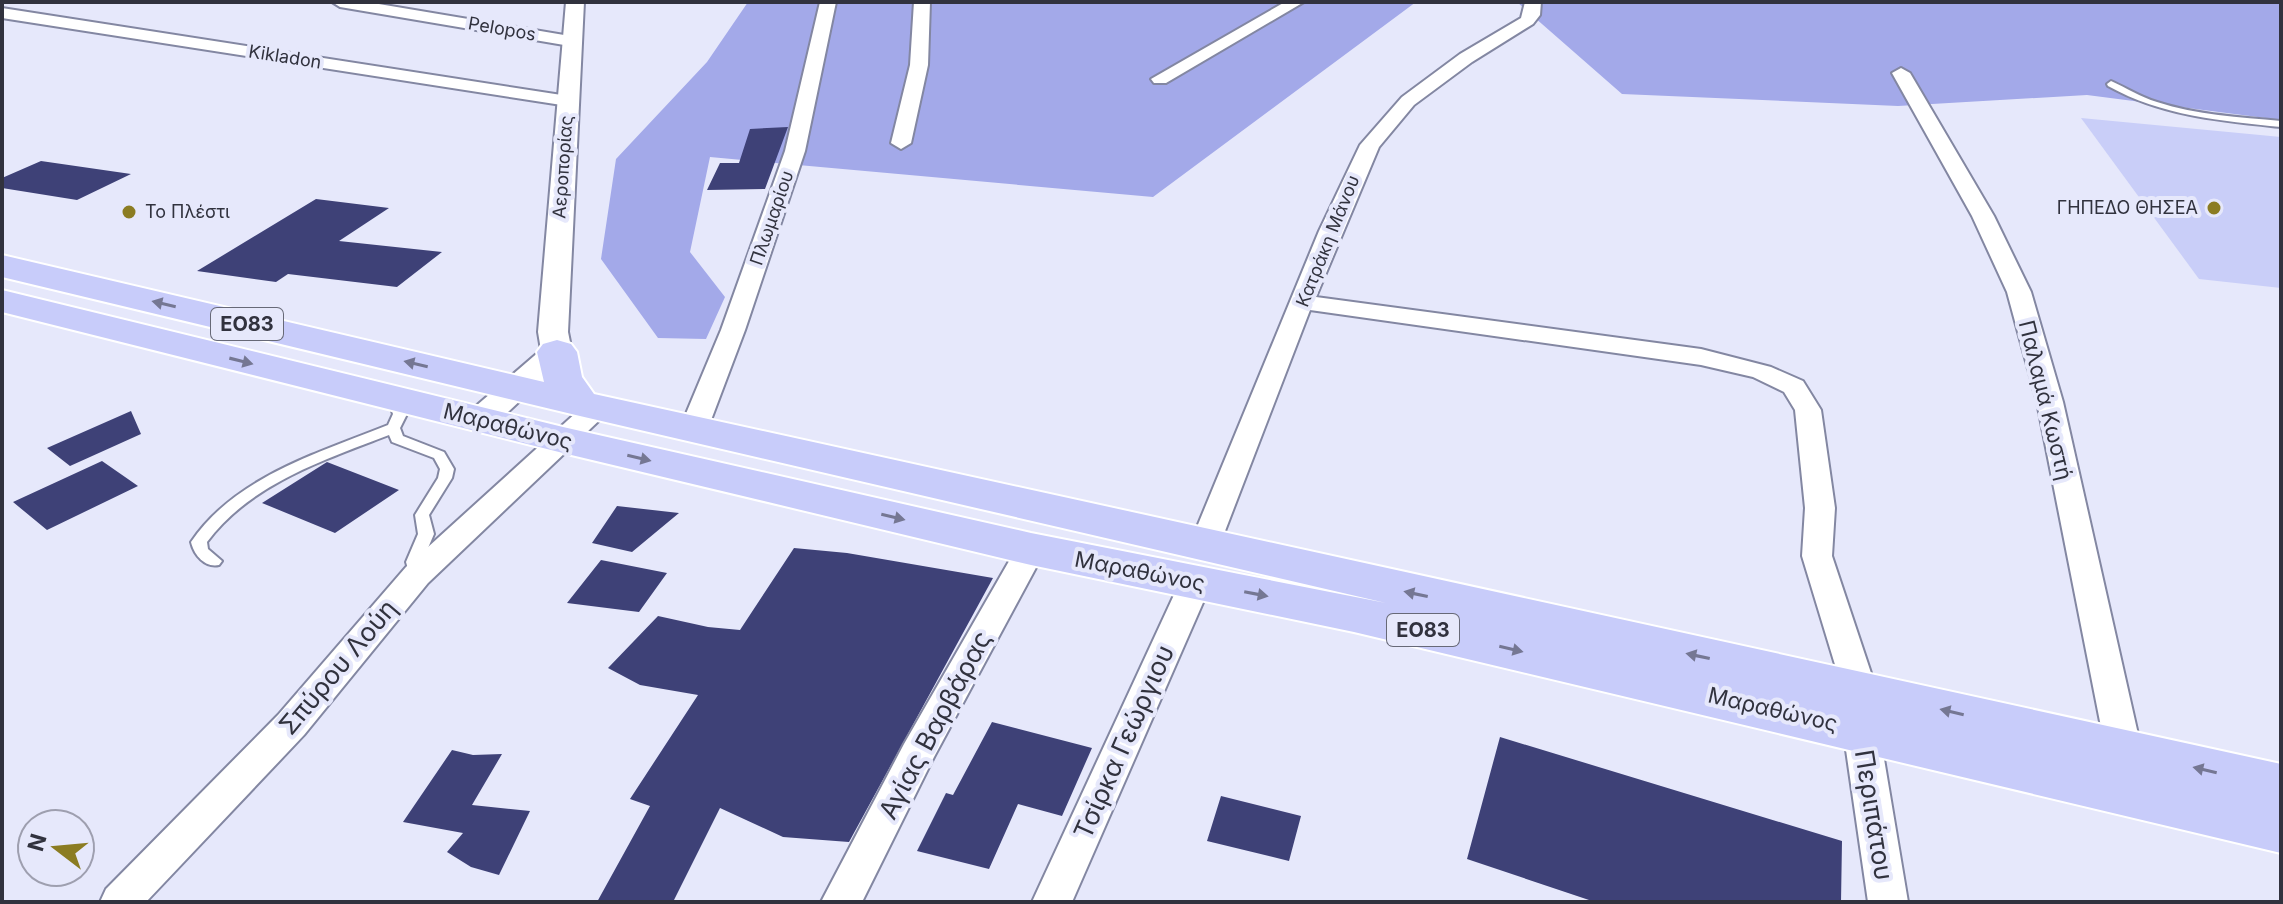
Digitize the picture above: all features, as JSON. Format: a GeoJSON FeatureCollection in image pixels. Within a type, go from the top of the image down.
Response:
{"type":"FeatureCollection","features":[{"type":"Feature","properties":{"kind":"main road","name":"Μαραθώνος"},"geometry":{"type":"LineString","coordinates":[[2,266],[487,401],[581,417],[694,428],[1201,563],[1354,614],[1860,710],[2124,752],[2281,788]]}},
{"type":"Feature","properties":{"kind":"main road","name":"Μαραθώνος"},"geometry":{"type":"LineString","coordinates":[[2,301],[394,414],[487,401]]}},
{"type":"Feature","properties":{"kind":"main road"},"geometry":{"type":"LineString","coordinates":[[555,342],[562,378],[581,417]]}},
{"type":"Feature","properties":{"kind":"main road","name":"Μαραθώνος"},"geometry":{"type":"LineString","coordinates":[[581,417],[1031,549],[1201,563]]}},
{"type":"Feature","properties":{"kind":"main road","name":"Μαραθώνος"},"geometry":{"type":"LineString","coordinates":[[1860,710],[2281,828]]}},
{"type":"Feature","properties":{"kind":"street"},"geometry":{"type":"LineString","coordinates":[[2,14],[34,2]]}},
{"type":"Feature","properties":{"kind":"street","name":"Pelopos"},"geometry":{"type":"LineString","coordinates":[[340,2],[570,41]]}},
{"type":"Feature","properties":{"kind":"street","name":"Αεροπορίας"},"geometry":{"type":"LineString","coordinates":[[555,342],[570,41],[575,2]]}},
{"type":"Feature","properties":{"kind":"street","name":"Πλωμαρίου"},"geometry":{"type":"LineString","coordinates":[[694,428],[733,330],[795,151],[828,2]]}},
{"type":"Feature","properties":{"kind":"street"},"geometry":{"type":"LineString","coordinates":[[901,143],[919,65],[922,2]]}},
{"type":"Feature","properties":{"kind":"street"},"geometry":{"type":"LineString","coordinates":[[1160,79],[1296,2]]}},
{"type":"Feature","properties":{"kind":"street","name":"Κατράκη Μάνου"},"geometry":{"type":"LineString","coordinates":[[1201,563],[1302,302],[1358,168],[1383,127],[1408,101],[1437,78],[1527,21],[1532,15],[1533,2]]}},
{"type":"Feature","properties":{"kind":"street","name":"Kikladon"},"geometry":{"type":"LineString","coordinates":[[2,14],[568,101]]}},
{"type":"Feature","properties":{"kind":"street","name":"Παλαμά Κωστή"},"geometry":{"type":"LineString","coordinates":[[1901,73],[1983,216],[2019,292],[2050,402],[2124,752]]}},
{"type":"Feature","properties":{"kind":"street","name":"Περιπάτου"},"geometry":{"type":"LineString","coordinates":[[1302,302],[1701,357],[1762,372],[1794,387],[1808,410],[1820,508],[1817,556],[1860,710],[1888,902]]}},
{"type":"Feature","properties":{"kind":"street"},"geometry":{"type":"LineString","coordinates":[[487,401],[555,342]]}},
{"type":"Feature","properties":{"kind":"street","name":"Σπύρου Λούη"},"geometry":{"type":"LineString","coordinates":[[120,902],[291,725],[417,575],[581,417]]}},
{"type":"Feature","properties":{"kind":"street","name":"Αγίας Βαρβάρας"},"geometry":{"type":"LineString","coordinates":[[841,902],[917,754],[1031,549]]}},
{"type":"Feature","properties":{"kind":"street","name":"Τσίρκα Γεώργιου"},"geometry":{"type":"LineString","coordinates":[[1052,902],[1201,563]]}},
{"type":"Feature","properties":{"kind":"lane"},"geometry":{"type":"LineString","coordinates":[[2111,84],[2129,96],[2166,107],[2281,124]]}},
{"type":"Feature","properties":{"kind":"lane"},"geometry":{"type":"LineString","coordinates":[[214,561],[201,551],[199,542],[208,527],[224,512],[394,414],[397,439],[439,455],[447,469],[445,478],[422,515],[426,534],[414,562],[417,575]]}},
{"type":"Feature","properties":{"kind":"shaded area"},"geometry":{"type":"Polygon","coordinates":[[[748,2],[1416,2],[1153,197],[710,157],[690,252],[725,297],[706,339],[658,338],[601,259],[616,159],[707,62],[748,2]]]}},
{"type":"Feature","properties":{"kind":"shaded area"},"geometry":{"type":"Polygon","coordinates":[[[1517,2],[2281,2],[2281,120],[2087,95],[1898,106],[1622,94],[1517,2]]]}},
{"type":"Feature","properties":{"kind":"shaded area","name":"ΓΗΠΕΔΟ ΘΗΣΕΑ"},"geometry":{"type":"Polygon","coordinates":[[[2081,118],[2281,137],[2281,288],[2199,279],[2081,118]]]}},
{"type":"Feature","properties":{"kind":"building"},"geometry":{"type":"Polygon","coordinates":[[[788,127],[765,189],[707,190],[720,163],[739,163],[750,129],[788,127]]]}},
{"type":"Feature","properties":{"kind":"building"},"geometry":{"type":"Polygon","coordinates":[[[41,161],[131,174],[77,200],[2,188],[2,178],[41,161]]]}},
{"type":"Feature","properties":{"kind":"building"},"geometry":{"type":"Polygon","coordinates":[[[316,199],[389,208],[339,241],[442,252],[397,287],[288,274],[276,282],[197,271],[316,199]]]}},
{"type":"Feature","properties":{"kind":"building"},"geometry":{"type":"Polygon","coordinates":[[[131,411],[141,434],[70,466],[47,448],[131,411]]]}},
{"type":"Feature","properties":{"kind":"building"},"geometry":{"type":"Polygon","coordinates":[[[102,461],[138,486],[47,530],[13,502],[102,461]]]}},
{"type":"Feature","properties":{"kind":"building"},"geometry":{"type":"Polygon","coordinates":[[[327,462],[399,490],[335,533],[262,503],[327,462]]]}},
{"type":"Feature","properties":{"kind":"building"},"geometry":{"type":"Polygon","coordinates":[[[617,506],[679,513],[632,552],[592,543],[617,506]]]}},
{"type":"Feature","properties":{"kind":"building"},"geometry":{"type":"Polygon","coordinates":[[[794,548],[847,553],[993,578],[849,842],[783,837],[720,808],[673,902],[597,902],[650,806],[630,799],[698,695],[640,685],[608,668],[658,616],[708,627],[740,630],[794,548]]]}},
{"type":"Feature","properties":{"kind":"building"},"geometry":{"type":"Polygon","coordinates":[[[601,560],[667,573],[639,612],[567,603],[601,560]]]}},
{"type":"Feature","properties":{"kind":"building"},"geometry":{"type":"Polygon","coordinates":[[[992,722],[1092,748],[1062,816],[1018,804],[989,869],[917,851],[946,793],[953,795],[992,722]]]}},
{"type":"Feature","properties":{"kind":"building"},"geometry":{"type":"Polygon","coordinates":[[[1500,737],[1842,841],[1841,902],[1595,902],[1467,859],[1500,737]]]}},
{"type":"Feature","properties":{"kind":"building"},"geometry":{"type":"Polygon","coordinates":[[[452,750],[473,755],[502,754],[472,805],[530,811],[499,875],[471,867],[447,852],[463,833],[403,822],[452,750]]]}},
{"type":"Feature","properties":{"kind":"building"},"geometry":{"type":"Polygon","coordinates":[[[1221,796],[1301,816],[1289,861],[1207,841],[1221,796]]]}},
{"type":"Feature","properties":{"kind":"place","name":"ΓΗΠΕΔΟ ΘΗΣΕΑ"},"geometry":{"type":"Point","coordinates":[2214,208]}},
{"type":"Feature","properties":{"kind":"place","name":"Το Πλέστι"},"geometry":{"type":"Point","coordinates":[129,212]}}]}
